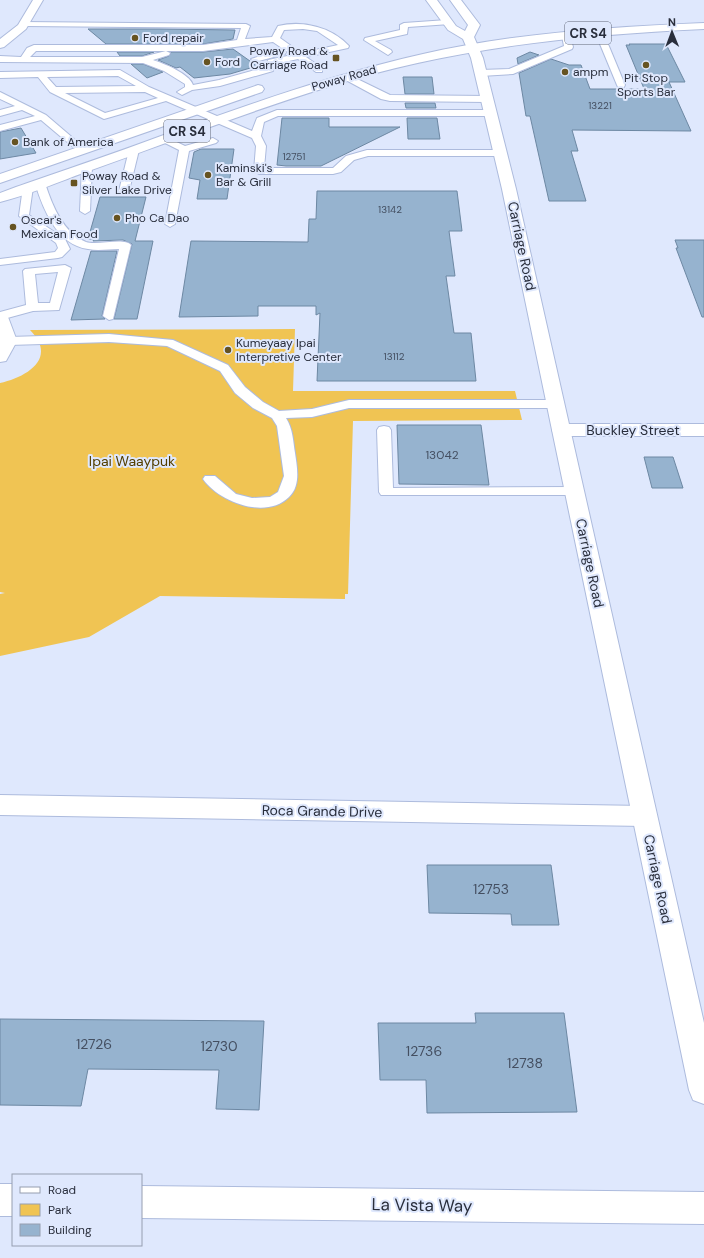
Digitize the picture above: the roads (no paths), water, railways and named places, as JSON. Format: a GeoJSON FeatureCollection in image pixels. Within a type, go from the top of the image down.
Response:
{"type":"FeatureCollection","features":[{"type":"Feature","properties":{"kind":"street"},"geometry":{"type":"LineString","coordinates":[[3,40],[25,24],[38,0]]}},
{"type":"Feature","properties":{"kind":"street"},"geometry":{"type":"LineString","coordinates":[[431,0],[452,28],[470,42]]}},
{"type":"Feature","properties":{"kind":"street","name":"Carriage Road"},"geometry":{"type":"LineString","coordinates":[[455,0],[474,25],[470,42],[489,106],[500,153],[556,404],[704,1090]]}},
{"type":"Feature","properties":{"kind":"street","name":"Poway Road"},"geometry":{"type":"LineString","coordinates":[[0,198],[164,140],[249,108],[346,77],[425,57],[470,42],[589,22],[704,16]]}},
{"type":"Feature","properties":{"kind":"street","name":"Poway Road"},"geometry":{"type":"LineString","coordinates":[[433,43],[566,36],[599,32],[704,26]]}},
{"type":"Feature","properties":{"kind":"street","name":"Poway Road"},"geometry":{"type":"LineString","coordinates":[[374,56],[402,49]]}},
{"type":"Feature","properties":{"kind":"street","name":"Poway Road"},"geometry":{"type":"LineString","coordinates":[[303,75],[332,66]]}},
{"type":"Feature","properties":{"kind":"street","name":"CR S4"},"geometry":{"type":"LineString","coordinates":[[0,179],[270,85]]}},
{"type":"Feature","properties":{"kind":"street"},"geometry":{"type":"LineString","coordinates":[[0,317],[9,341],[0,357]]}},
{"type":"Feature","properties":{"kind":"street","name":"Buckley Street"},"geometry":{"type":"LineString","coordinates":[[561,430],[704,430]]}},
{"type":"Feature","properties":{"kind":"street","name":"Roca Grande Drive"},"geometry":{"type":"LineString","coordinates":[[0,805],[644,816]]}},
{"type":"Feature","properties":{"kind":"street"},"geometry":{"type":"LineString","coordinates":[[0,1200],[12,1200]]}},
{"type":"Feature","properties":{"kind":"street","name":"La Vista Way"},"geometry":{"type":"LineString","coordinates":[[142,1202],[704,1208]]}},
{"type":"Feature","properties":{"kind":"lane"},"geometry":{"type":"LineString","coordinates":[[388,52],[368,40],[404,32],[404,25],[447,22]]}},
{"type":"Feature","properties":{"kind":"lane"},"geometry":{"type":"LineString","coordinates":[[25,24],[246,26],[240,42]]}},
{"type":"Feature","properties":{"kind":"lane"},"geometry":{"type":"LineString","coordinates":[[40,74],[53,90],[104,116],[167,98],[189,88],[220,83],[270,69],[271,62],[344,46],[319,30],[303,27],[282,28],[275,39]]}},
{"type":"Feature","properties":{"kind":"lane"},"geometry":{"type":"LineString","coordinates":[[599,32],[621,85]]}},
{"type":"Feature","properties":{"kind":"lane"},"geometry":{"type":"LineString","coordinates":[[480,73],[510,72],[569,47],[566,36]]}},
{"type":"Feature","properties":{"kind":"lane"},"geometry":{"type":"LineString","coordinates":[[24,59],[30,50],[34,48],[203,48],[240,42],[275,39],[319,70]]}},
{"type":"Feature","properties":{"kind":"lane"},"geometry":{"type":"LineString","coordinates":[[143,60],[179,48]]}},
{"type":"Feature","properties":{"kind":"lane"},"geometry":{"type":"LineString","coordinates":[[255,59],[290,50]]}},
{"type":"Feature","properties":{"kind":"lane"},"geometry":{"type":"LineString","coordinates":[[0,59],[143,60],[156,63],[171,70],[189,83],[189,88]]}},
{"type":"Feature","properties":{"kind":"lane"},"geometry":{"type":"LineString","coordinates":[[0,75],[120,73],[146,89],[256,136],[261,146],[259,171],[264,172],[333,171],[337,170],[350,158],[367,153],[500,153]]}},
{"type":"Feature","properties":{"kind":"lane"},"geometry":{"type":"LineString","coordinates":[[346,77],[384,97],[489,106]]}},
{"type":"Feature","properties":{"kind":"lane"},"geometry":{"type":"LineString","coordinates":[[53,90],[146,89]]}},
{"type":"Feature","properties":{"kind":"lane"},"geometry":{"type":"LineString","coordinates":[[0,95],[43,117],[82,150]]}},
{"type":"Feature","properties":{"kind":"lane"},"geometry":{"type":"LineString","coordinates":[[256,136],[260,120],[268,116],[284,112],[489,106]]}},
{"type":"Feature","properties":{"kind":"lane"},"geometry":{"type":"LineString","coordinates":[[0,113],[23,107]]}},
{"type":"Feature","properties":{"kind":"lane"},"geometry":{"type":"LineString","coordinates":[[249,108],[268,116]]}},
{"type":"Feature","properties":{"kind":"lane"},"geometry":{"type":"LineString","coordinates":[[0,128],[17,125],[43,117]]}},
{"type":"Feature","properties":{"kind":"lane"},"geometry":{"type":"LineString","coordinates":[[164,140],[184,149],[213,141]]}},
{"type":"Feature","properties":{"kind":"lane"},"geometry":{"type":"LineString","coordinates":[[170,224],[184,149]]}},
{"type":"Feature","properties":{"kind":"lane"},"geometry":{"type":"LineString","coordinates":[[124,191],[134,150]]}},
{"type":"Feature","properties":{"kind":"lane"},"geometry":{"type":"LineString","coordinates":[[85,211],[87,167]]}},
{"type":"Feature","properties":{"kind":"lane"},"geometry":{"type":"LineString","coordinates":[[0,262],[58,255],[64,249],[61,241],[24,216],[34,185]]}},
{"type":"Feature","properties":{"kind":"lane"},"geometry":{"type":"LineString","coordinates":[[34,185],[67,236],[84,245],[124,245],[109,316]]}},
{"type":"Feature","properties":{"kind":"lane"},"geometry":{"type":"LineString","coordinates":[[0,317],[32,307]]}},
{"type":"Feature","properties":{"kind":"lane"},"geometry":{"type":"LineString","coordinates":[[9,341],[109,338],[169,343],[224,368],[240,390],[258,405],[277,415],[284,426],[291,476],[284,494],[273,501],[252,503],[231,497],[210,479]]}},
{"type":"Feature","properties":{"kind":"lane"},"geometry":{"type":"LineString","coordinates":[[277,415],[312,413],[349,404],[556,404]]}},
{"type":"Feature","properties":{"kind":"lane"},"geometry":{"type":"LineString","coordinates":[[384,430],[386,492],[574,491]]}},
{"type":"Feature","properties":{"kind":"place","name":"Ford repair"},"geometry":{"type":"Point","coordinates":[135,38]}},
{"type":"Feature","properties":{"kind":"place","name":"Poway Road & Carriage Road"},"geometry":{"type":"Point","coordinates":[336,58]}},
{"type":"Feature","properties":{"kind":"place","name":"Ford"},"geometry":{"type":"Point","coordinates":[207,62]}},
{"type":"Feature","properties":{"kind":"place","name":"Pit Stop Sports Bar"},"geometry":{"type":"Point","coordinates":[646,65]}},
{"type":"Feature","properties":{"kind":"place","name":"ampm"},"geometry":{"type":"Point","coordinates":[565,72]}},
{"type":"Feature","properties":{"kind":"place","name":"Bank of America"},"geometry":{"type":"Point","coordinates":[15,142]}},
{"type":"Feature","properties":{"kind":"place","name":"Kaminski's Bar & Grill"},"geometry":{"type":"Point","coordinates":[208,175]}},
{"type":"Feature","properties":{"kind":"place","name":"Poway Road & Silver Lake Drive"},"geometry":{"type":"Point","coordinates":[74,183]}},
{"type":"Feature","properties":{"kind":"place","name":"Pho Ca Dao"},"geometry":{"type":"Point","coordinates":[117,218]}},
{"type":"Feature","properties":{"kind":"place","name":"Oscar's Mexican Food"},"geometry":{"type":"Point","coordinates":[13,227]}},
{"type":"Feature","properties":{"kind":"place","name":"Kumeyaay Ipai Interpretive Center"},"geometry":{"type":"Point","coordinates":[228,350]}},
{"type":"Feature","properties":{"kind":"park label","name":"Ipai Waaypuk"},"geometry":{"type":"Point","coordinates":[132,461]}}]}
